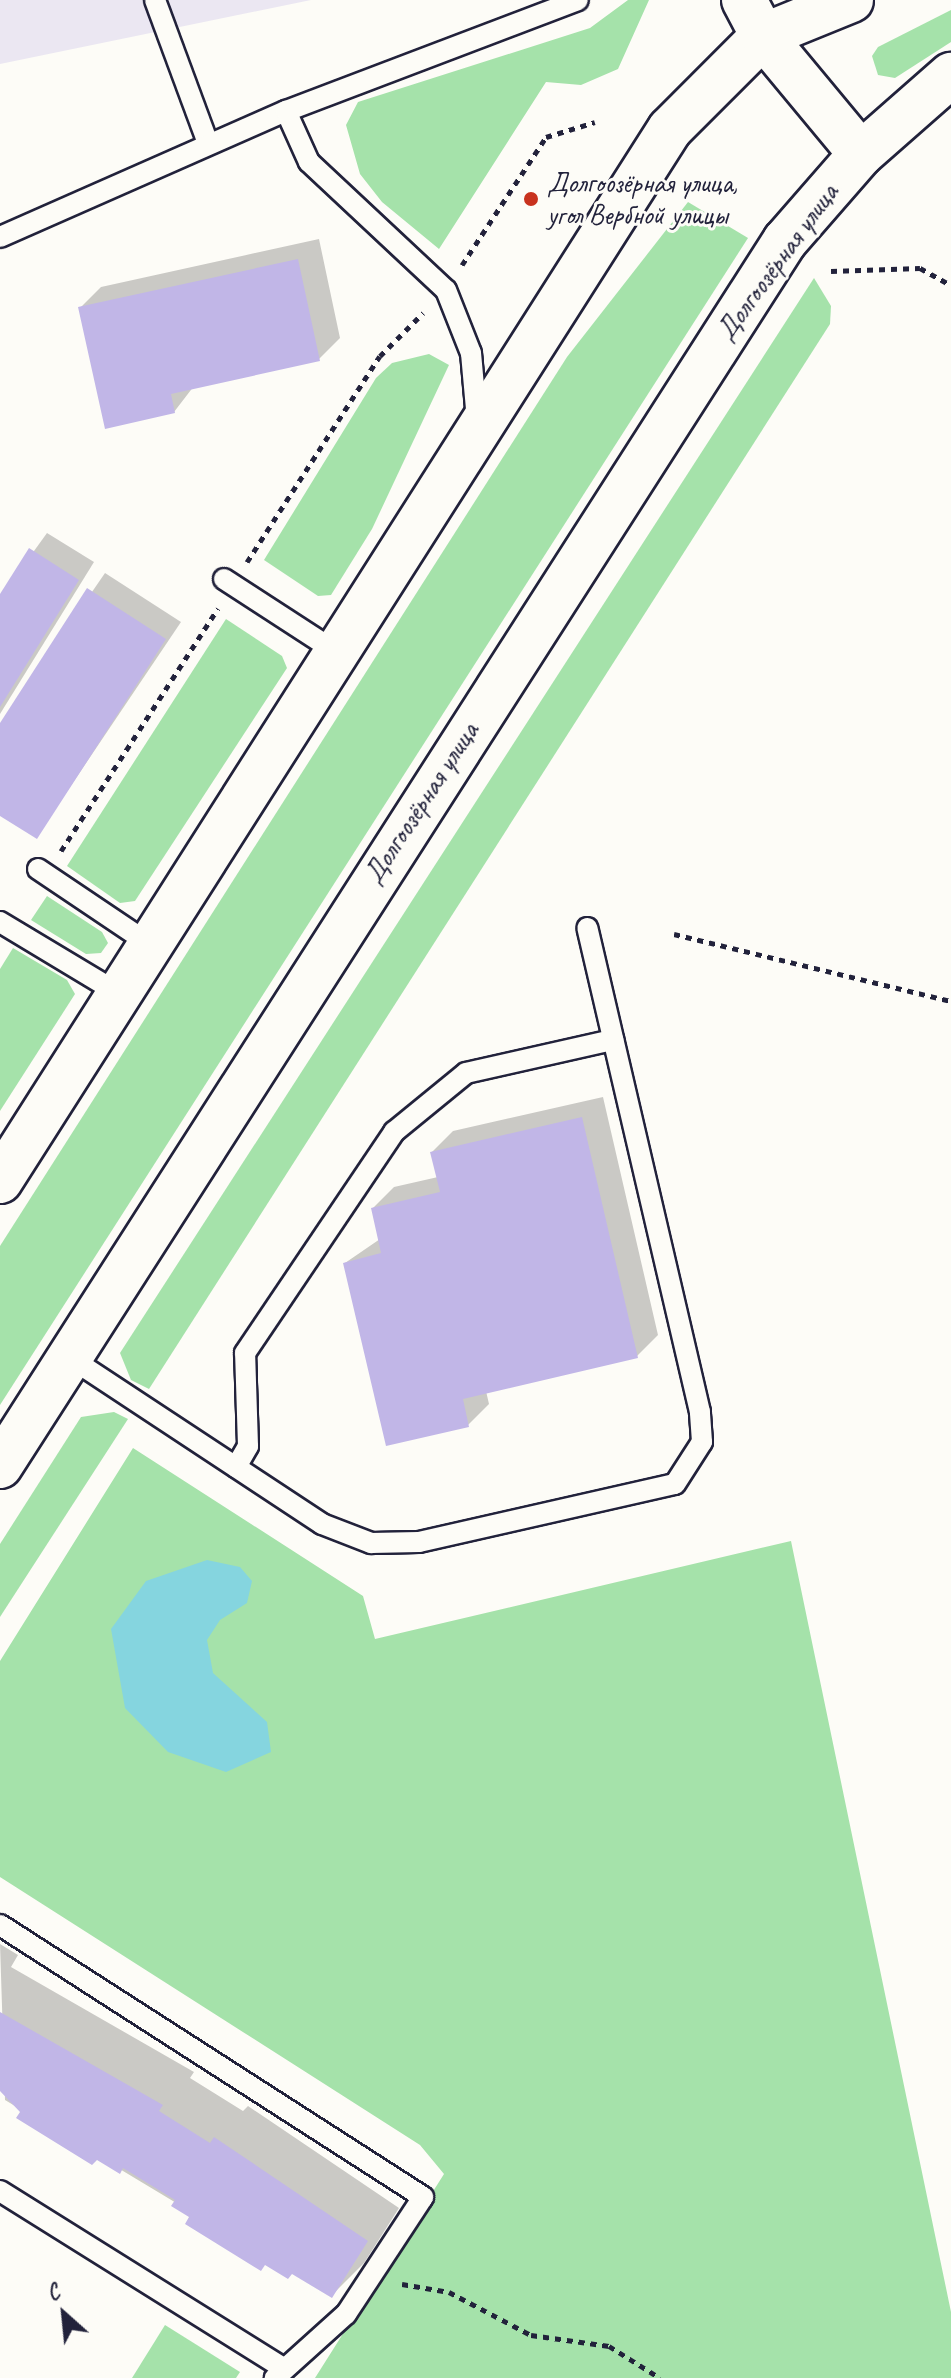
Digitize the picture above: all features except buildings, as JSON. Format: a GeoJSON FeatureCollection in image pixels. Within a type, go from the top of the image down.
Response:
{"type":"FeatureCollection","features":[{"type":"Feature","properties":{"kind":"main road"},"geometry":{"type":"LineString","coordinates":[[0,1181],[148,943],[670,129],[753,18],[851,0]]}},
{"type":"Feature","properties":{"kind":"main road"},"geometry":{"type":"LineString","coordinates":[[753,18],[861,154]]}},
{"type":"Feature","properties":{"kind":"main road","name":"Долгоозёрная улица"},"geometry":{"type":"LineString","coordinates":[[0,1466],[785,241],[861,154],[951,75]]}},
{"type":"Feature","properties":{"kind":"lane"},"geometry":{"type":"LineString","coordinates":[[155,0],[208,143]]}},
{"type":"Feature","properties":{"kind":"lane"},"geometry":{"type":"LineString","coordinates":[[0,237],[286,111],[578,0]]}},
{"type":"Feature","properties":{"kind":"lane"},"geometry":{"type":"LineString","coordinates":[[286,111],[309,162],[446,290],[471,353],[478,431]]}},
{"type":"Feature","properties":{"kind":"lane"},"geometry":{"type":"LineString","coordinates":[[229,582],[335,651]]}},
{"type":"Feature","properties":{"kind":"lane"},"geometry":{"type":"LineString","coordinates":[[42,872],[148,943]]}},
{"type":"Feature","properties":{"kind":"lane"},"geometry":{"type":"LineString","coordinates":[[0,922],[118,993]]}},
{"type":"Feature","properties":{"kind":"lane"},"geometry":{"type":"LineString","coordinates":[[69,1357],[322,1524],[371,1543],[419,1542],[660,1488],[689,1470],[702,1442],[700,1412],[587,928]]}},
{"type":"Feature","properties":{"kind":"lane"},"geometry":{"type":"LineString","coordinates":[[236,1467],[248,1446],[245,1353],[394,1132],[466,1073],[613,1040]]}},
{"type":"Feature","properties":{"kind":"lane"},"geometry":{"type":"LineString","coordinates":[[0,1925],[423,2197],[346,2314],[278,2372],[0,2191]]}},
{"type":"Feature","properties":{"kind":"path"},"geometry":{"type":"LineString","coordinates":[[42,872],[229,582],[380,356],[446,290],[546,137],[595,122]]}},
{"type":"Feature","properties":{"kind":"path"},"geometry":{"type":"LineString","coordinates":[[831,271],[920,268],[951,285]]}},
{"type":"Feature","properties":{"kind":"path"},"geometry":{"type":"LineString","coordinates":[[674,934],[951,1001]]}},
{"type":"Feature","properties":{"kind":"path"},"geometry":{"type":"LineString","coordinates":[[369,2279],[449,2292],[531,2335],[609,2346],[660,2378]]}},
{"type":"Feature","properties":{"kind":"shaded area"},"geometry":{"type":"Polygon","coordinates":[[[0,0],[311,0],[0,64],[0,0]]]}},
{"type":"Feature","properties":{"kind":"green space"},"geometry":{"type":"Polygon","coordinates":[[[628,0],[649,0],[618,69],[581,85],[546,82],[439,249],[382,202],[360,174],[346,125],[358,102],[590,28],[628,0]]]}},
{"type":"Feature","properties":{"kind":"green space"},"geometry":{"type":"Polygon","coordinates":[[[951,10],[951,42],[895,78],[878,75],[872,56],[878,47],[951,10]]]}},
{"type":"Feature","properties":{"kind":"green space"},"geometry":{"type":"Polygon","coordinates":[[[688,202],[748,238],[0,1405],[0,1246],[567,357],[688,202]]]}},
{"type":"Feature","properties":{"kind":"green space"},"geometry":{"type":"Polygon","coordinates":[[[814,278],[831,306],[830,324],[149,1389],[131,1380],[120,1353],[814,278]]]}},
{"type":"Feature","properties":{"kind":"green space"},"geometry":{"type":"Polygon","coordinates":[[[429,354],[449,365],[372,529],[331,595],[318,596],[264,560],[376,378],[392,363],[429,354]]]}},
{"type":"Feature","properties":{"kind":"green space"},"geometry":{"type":"Polygon","coordinates":[[[226,619],[282,656],[287,668],[135,901],[120,903],[67,866],[226,619]]]}},
{"type":"Feature","properties":{"kind":"green space"},"geometry":{"type":"Polygon","coordinates":[[[47,896],[102,932],[108,943],[101,953],[86,954],[31,920],[47,896]]]}},
{"type":"Feature","properties":{"kind":"green space"},"geometry":{"type":"Polygon","coordinates":[[[13,948],[67,980],[75,994],[0,1111],[0,969],[13,948]]]}},
{"type":"Feature","properties":{"kind":"green space"},"geometry":{"type":"Polygon","coordinates":[[[114,1412],[128,1419],[0,1617],[0,1544],[81,1417],[114,1412]]]}},
{"type":"Feature","properties":{"kind":"green space"},"geometry":{"type":"Polygon","coordinates":[[[133,1448],[363,1596],[375,1639],[791,1541],[951,2312],[951,2378],[315,2378],[444,2174],[420,2145],[0,1877],[0,1661],[133,1448]]]}},
{"type":"Feature","properties":{"kind":"green space"},"geometry":{"type":"Polygon","coordinates":[[[165,2325],[240,2372],[236,2378],[132,2378],[165,2325]]]}},
{"type":"Feature","properties":{"kind":"water"},"geometry":{"type":"Polygon","coordinates":[[[207,1560],[240,1567],[252,1581],[247,1603],[220,1620],[207,1640],[213,1673],[267,1722],[271,1752],[226,1772],[168,1752],[125,1708],[111,1629],[146,1581],[207,1560]]]}},
{"type":"Feature","properties":{"kind":"place","name":"Долгоозёрная улица, угол Вербной улицы"},"geometry":{"type":"Point","coordinates":[531,199]}}]}
